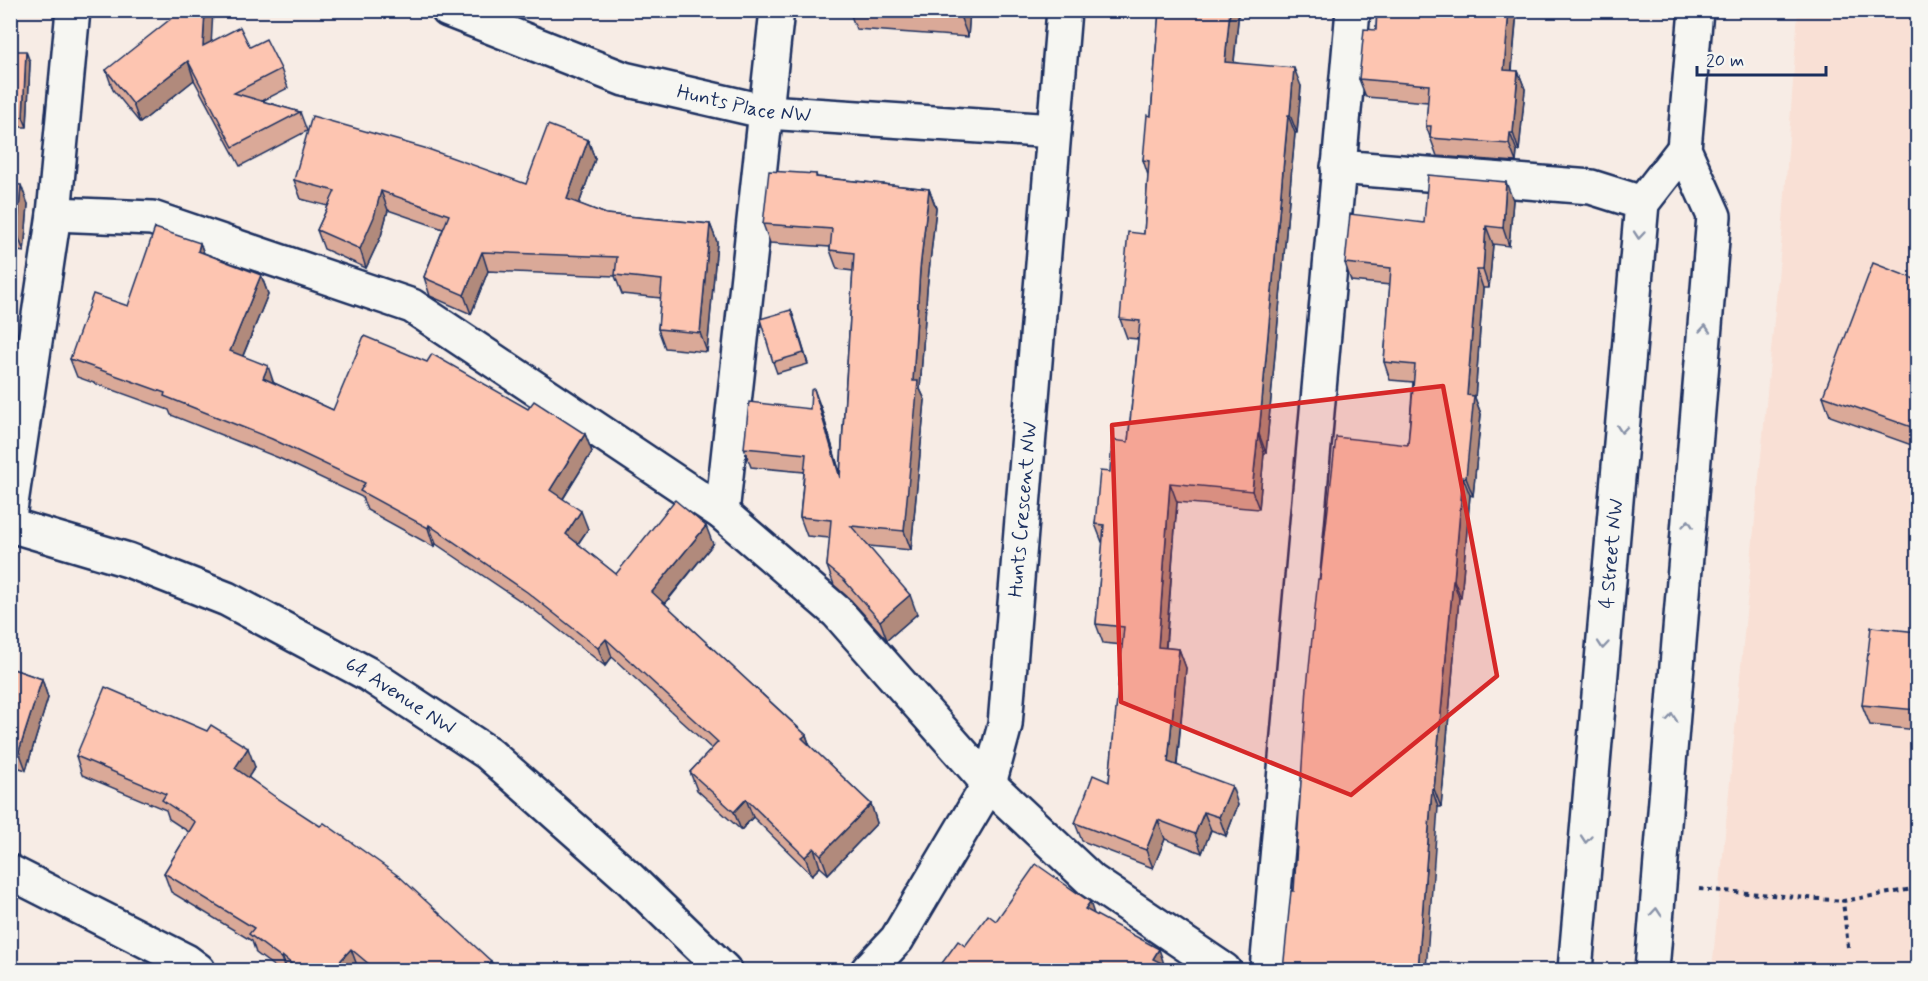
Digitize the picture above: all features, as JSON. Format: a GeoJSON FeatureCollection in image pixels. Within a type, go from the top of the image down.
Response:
{"type":"FeatureCollection","features":[{"type":"Feature","properties":{"kind":"main road"},"geometry":{"type":"LineString","coordinates":[[10,510],[54,214],[73,10]]}},
{"type":"Feature","properties":{"kind":"main road","name":"Hunts Place NW"},"geometry":{"type":"LineString","coordinates":[[448,10],[624,79],[767,112],[1054,131]]}},
{"type":"Feature","properties":{"kind":"main road"},"geometry":{"type":"LineString","coordinates":[[722,513],[777,10]]}},
{"type":"Feature","properties":{"kind":"main road","name":"Hunts Crescent NW"},"geometry":{"type":"LineString","coordinates":[[867,970],[897,939],[989,784],[1005,725],[1064,10]]}},
{"type":"Feature","properties":{"kind":"main road"},"geometry":{"type":"LineString","coordinates":[[1267,970],[1353,10]]}},
{"type":"Feature","properties":{"kind":"main road"},"geometry":{"type":"LineString","coordinates":[[1652,970],[1714,216],[1684,149],[1696,10]]}},
{"type":"Feature","properties":{"kind":"main road"},"geometry":{"type":"LineString","coordinates":[[1338,167],[1592,187],[1642,202],[1684,149]]}},
{"type":"Feature","properties":{"kind":"main road","name":"4 Street NW"},"geometry":{"type":"LineString","coordinates":[[1575,970],[1642,202]]}},
{"type":"Feature","properties":{"kind":"main road"},"geometry":{"type":"LineString","coordinates":[[54,214],[152,218],[412,306],[722,513],[837,612],[989,784],[1092,881],[1224,970]]}},
{"type":"Feature","properties":{"kind":"main road","name":"64 Avenue NW"},"geometry":{"type":"LineString","coordinates":[[10,525],[128,560],[227,599],[368,674],[488,753],[628,877],[724,970]]}},
{"type":"Feature","properties":{"kind":"main road"},"geometry":{"type":"LineString","coordinates":[[10,872],[186,961],[198,970]]}},
{"type":"Feature","properties":{"kind":"path"},"geometry":{"type":"LineString","coordinates":[[1698,889],[1843,902],[1917,888]]}},
{"type":"Feature","properties":{"kind":"path"},"geometry":{"type":"LineString","coordinates":[[1843,902],[1848,947]]}},
{"type":"Feature","properties":{"kind":"highlighted area"},"geometry":{"type":"Polygon","coordinates":[[[1443,386],[1497,676],[1351,795],[1121,702],[1112,425],[1443,386]]]}},
{"type":"Feature","properties":{"kind":"shaded area"},"geometry":{"type":"Polygon","coordinates":[[[1798,11],[1917,11],[1917,970],[1712,970],[1782,236],[1798,11]]]}},
{"type":"Feature","properties":{"kind":"building"},"geometry":{"type":"Polygon","coordinates":[[[182,10],[205,10],[203,46],[240,27],[250,47],[266,39],[281,69],[234,93],[300,112],[233,147],[188,61],[133,104],[106,70],[182,10]]]}},
{"type":"Feature","properties":{"kind":"building"},"geometry":{"type":"Polygon","coordinates":[[[873,10],[961,10],[960,16],[873,10]]]}},
{"type":"Feature","properties":{"kind":"building"},"geometry":{"type":"Polygon","coordinates":[[[1159,10],[1230,10],[1225,62],[1294,68],[1252,491],[1170,483],[1158,647],[1179,649],[1168,762],[1232,786],[1219,817],[1204,812],[1195,834],[1158,820],[1146,850],[1075,823],[1093,775],[1109,782],[1124,627],[1096,624],[1104,525],[1095,524],[1100,471],[1110,472],[1112,440],[1128,442],[1140,321],[1120,319],[1128,232],[1144,234],[1149,161],[1143,160],[1147,115],[1151,116],[1159,10]]]}},
{"type":"Feature","properties":{"kind":"building"},"geometry":{"type":"Polygon","coordinates":[[[1377,10],[1509,10],[1504,70],[1518,71],[1513,133],[1510,133],[1509,144],[1430,138],[1431,126],[1426,126],[1429,85],[1359,79],[1364,29],[1376,30],[1377,10]]]}},
{"type":"Feature","properties":{"kind":"building"},"geometry":{"type":"Polygon","coordinates":[[[10,51],[26,51],[23,117],[10,116],[10,51]]]}},
{"type":"Feature","properties":{"kind":"building"},"geometry":{"type":"Polygon","coordinates":[[[312,116],[428,149],[526,184],[548,125],[588,140],[567,199],[606,214],[710,224],[700,333],[658,329],[662,280],[615,275],[617,257],[482,252],[464,295],[427,279],[424,277],[449,215],[381,191],[374,217],[360,249],[317,230],[335,191],[294,180],[312,116]]]}},
{"type":"Feature","properties":{"kind":"building"},"geometry":{"type":"Polygon","coordinates":[[[769,171],[816,174],[816,177],[929,189],[920,269],[913,381],[918,381],[904,531],[851,526],[910,595],[880,621],[844,580],[827,566],[831,520],[800,517],[806,454],[744,448],[749,402],[810,409],[811,390],[814,389],[840,478],[854,253],[830,250],[832,229],[763,224],[769,171]]]}},
{"type":"Feature","properties":{"kind":"building"},"geometry":{"type":"Polygon","coordinates":[[[1428,175],[1506,182],[1503,228],[1486,226],[1483,270],[1477,270],[1467,395],[1474,396],[1466,478],[1463,477],[1434,789],[1432,789],[1418,970],[1283,970],[1291,891],[1294,891],[1307,687],[1336,437],[1408,445],[1415,365],[1384,362],[1391,268],[1345,263],[1350,214],[1424,223],[1428,175]]]}},
{"type":"Feature","properties":{"kind":"building"},"geometry":{"type":"Polygon","coordinates":[[[10,184],[21,185],[17,233],[10,232],[10,184]]]}},
{"type":"Feature","properties":{"kind":"building"},"geometry":{"type":"Polygon","coordinates":[[[155,228],[200,243],[198,251],[261,275],[230,351],[268,366],[263,378],[333,410],[364,336],[427,362],[432,354],[528,409],[534,401],[585,434],[550,490],[581,511],[566,534],[616,574],[675,500],[706,526],[652,592],[806,735],[802,738],[871,804],[821,855],[814,848],[805,857],[746,799],[734,812],[690,772],[718,742],[606,639],[598,648],[527,592],[429,525],[428,528],[360,491],[365,483],[272,439],[164,396],[165,393],[70,359],[93,294],[128,306],[155,228]]]}},
{"type":"Feature","properties":{"kind":"building"},"geometry":{"type":"Polygon","coordinates":[[[1873,263],[1917,280],[1917,429],[1823,396],[1873,263]]]}},
{"type":"Feature","properties":{"kind":"building"},"geometry":{"type":"Polygon","coordinates":[[[791,310],[804,353],[773,362],[760,319],[791,310]]]}},
{"type":"Feature","properties":{"kind":"building"},"geometry":{"type":"Polygon","coordinates":[[[1871,627],[1917,632],[1917,710],[1862,705],[1871,627]]]}},
{"type":"Feature","properties":{"kind":"building"},"geometry":{"type":"Polygon","coordinates":[[[10,668],[42,679],[19,751],[10,749],[10,668]]]}},
{"type":"Feature","properties":{"kind":"building"},"geometry":{"type":"Polygon","coordinates":[[[105,687],[207,731],[211,725],[248,748],[235,768],[320,826],[324,823],[400,877],[491,961],[482,970],[385,970],[381,967],[376,970],[351,949],[332,970],[299,970],[282,956],[281,958],[249,934],[254,928],[164,873],[195,822],[162,800],[166,794],[76,756],[105,687]]]}},
{"type":"Feature","properties":{"kind":"building"},"geometry":{"type":"Polygon","coordinates":[[[1036,864],[1090,902],[1085,909],[1159,949],[1153,959],[1176,970],[937,970],[958,941],[965,946],[988,915],[996,921],[1036,864]]]}}]}
